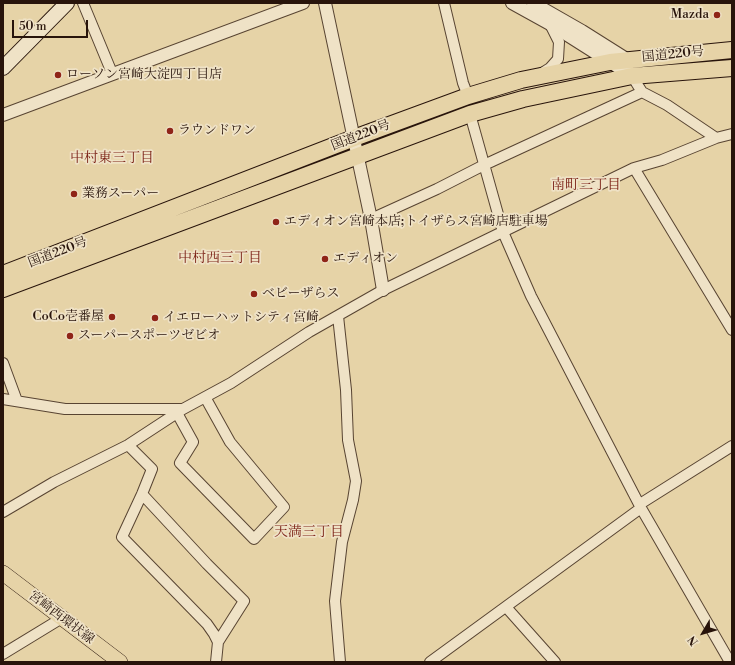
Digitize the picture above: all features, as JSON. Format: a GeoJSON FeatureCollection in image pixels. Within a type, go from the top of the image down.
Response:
{"type":"FeatureCollection","features":[{"type":"Feature","properties":{"kind":"highway","name":"国道220号"},"geometry":{"type":"LineString","coordinates":[[3,274],[354,138],[468,96],[536,76],[610,62],[732,50]]}},
{"type":"Feature","properties":{"kind":"highway","name":"国道220号"},"geometry":{"type":"LineString","coordinates":[[3,289],[470,114],[523,99],[632,76],[732,68]]}},
{"type":"Feature","properties":{"kind":"main road"},"geometry":{"type":"LineString","coordinates":[[3,68],[67,3]]}},
{"type":"Feature","properties":{"kind":"main road","name":"宮崎西環状線"},"geometry":{"type":"LineString","coordinates":[[5,579],[62,618],[120,662]]}},
{"type":"Feature","properties":{"kind":"street"},"geometry":{"type":"LineString","coordinates":[[83,3],[112,73]]}},
{"type":"Feature","properties":{"kind":"street"},"geometry":{"type":"LineString","coordinates":[[3,115],[112,73],[303,3]]}},
{"type":"Feature","properties":{"kind":"street"},"geometry":{"type":"LineString","coordinates":[[325,3],[371,219],[383,290]]}},
{"type":"Feature","properties":{"kind":"street"},"geometry":{"type":"LineString","coordinates":[[444,3],[468,96]]}},
{"type":"Feature","properties":{"kind":"street"},"geometry":{"type":"LineString","coordinates":[[512,3],[550,24],[632,76]]}},
{"type":"Feature","properties":{"kind":"street"},"geometry":{"type":"LineString","coordinates":[[532,3],[582,31],[628,60],[632,76],[642,92],[667,106],[716,138]]}},
{"type":"Feature","properties":{"kind":"street"},"geometry":{"type":"LineString","coordinates":[[536,76],[550,68],[558,59],[559,42],[550,24]]}},
{"type":"Feature","properties":{"kind":"street"},"geometry":{"type":"LineString","coordinates":[[371,219],[642,92]]}},
{"type":"Feature","properties":{"kind":"street"},"geometry":{"type":"LineString","coordinates":[[470,114],[503,232],[531,296],[640,506],[730,662]]}},
{"type":"Feature","properties":{"kind":"street"},"geometry":{"type":"LineString","coordinates":[[3,512],[54,482],[128,445],[180,411],[231,383],[309,332],[383,290],[634,168],[662,160],[716,138],[732,134]]}},
{"type":"Feature","properties":{"kind":"street"},"geometry":{"type":"LineString","coordinates":[[634,168],[732,330]]}},
{"type":"Feature","properties":{"kind":"street"},"geometry":{"type":"LineString","coordinates":[[338,316],[346,390],[348,440],[356,481],[353,500],[342,542],[335,601],[340,662]]}},
{"type":"Feature","properties":{"kind":"street"},"geometry":{"type":"LineString","coordinates":[[3,364],[17,401]]}},
{"type":"Feature","properties":{"kind":"street"},"geometry":{"type":"LineString","coordinates":[[180,411],[193,442],[180,463],[254,539],[284,508],[230,442],[205,397]]}},
{"type":"Feature","properties":{"kind":"street"},"geometry":{"type":"LineString","coordinates":[[3,399],[65,409],[180,411]]}},
{"type":"Feature","properties":{"kind":"street"},"geometry":{"type":"LineString","coordinates":[[128,445],[152,469],[122,537],[207,624],[218,642]]}},
{"type":"Feature","properties":{"kind":"street"},"geometry":{"type":"LineString","coordinates":[[430,662],[640,506],[732,446]]}},
{"type":"Feature","properties":{"kind":"street"},"geometry":{"type":"LineString","coordinates":[[142,494],[244,601],[218,642],[216,662]]}},
{"type":"Feature","properties":{"kind":"street"},"geometry":{"type":"LineString","coordinates":[[506,607],[555,662]]}},
{"type":"Feature","properties":{"kind":"street"},"geometry":{"type":"LineString","coordinates":[[3,654],[62,618]]}},
{"type":"Feature","properties":{"kind":"place","name":"Mazda"},"geometry":{"type":"Point","coordinates":[717,15]}},
{"type":"Feature","properties":{"kind":"place","name":"ローソン宮崎大淀四丁目店"},"geometry":{"type":"Point","coordinates":[58,75]}},
{"type":"Feature","properties":{"kind":"place","name":"ラウンドワン"},"geometry":{"type":"Point","coordinates":[170,131]}},
{"type":"Feature","properties":{"kind":"place","name":"業務スーパー"},"geometry":{"type":"Point","coordinates":[74,194]}},
{"type":"Feature","properties":{"kind":"place","name":"エディオン宮崎本店;トイザらス宮崎店駐車場"},"geometry":{"type":"Point","coordinates":[276,222]}},
{"type":"Feature","properties":{"kind":"place","name":"エディオン"},"geometry":{"type":"Point","coordinates":[325,259]}},
{"type":"Feature","properties":{"kind":"place","name":"ベビーザらス"},"geometry":{"type":"Point","coordinates":[254,294]}},
{"type":"Feature","properties":{"kind":"place","name":"CoCo壱番屋"},"geometry":{"type":"Point","coordinates":[112,317]}},
{"type":"Feature","properties":{"kind":"place","name":"イエローハットシティ宮崎"},"geometry":{"type":"Point","coordinates":[155,318]}},
{"type":"Feature","properties":{"kind":"place","name":"スーパースポーツゼビオ"},"geometry":{"type":"Point","coordinates":[70,336]}},
{"type":"Feature","properties":{"kind":"district","name":"中村東三丁目"},"geometry":{"type":"Point","coordinates":[112,159]}},
{"type":"Feature","properties":{"kind":"district","name":"南町三丁目"},"geometry":{"type":"Point","coordinates":[586,186]}},
{"type":"Feature","properties":{"kind":"district","name":"中村西三丁目"},"geometry":{"type":"Point","coordinates":[220,259]}},
{"type":"Feature","properties":{"kind":"district","name":"天満三丁目"},"geometry":{"type":"Point","coordinates":[309,533]}}]}
